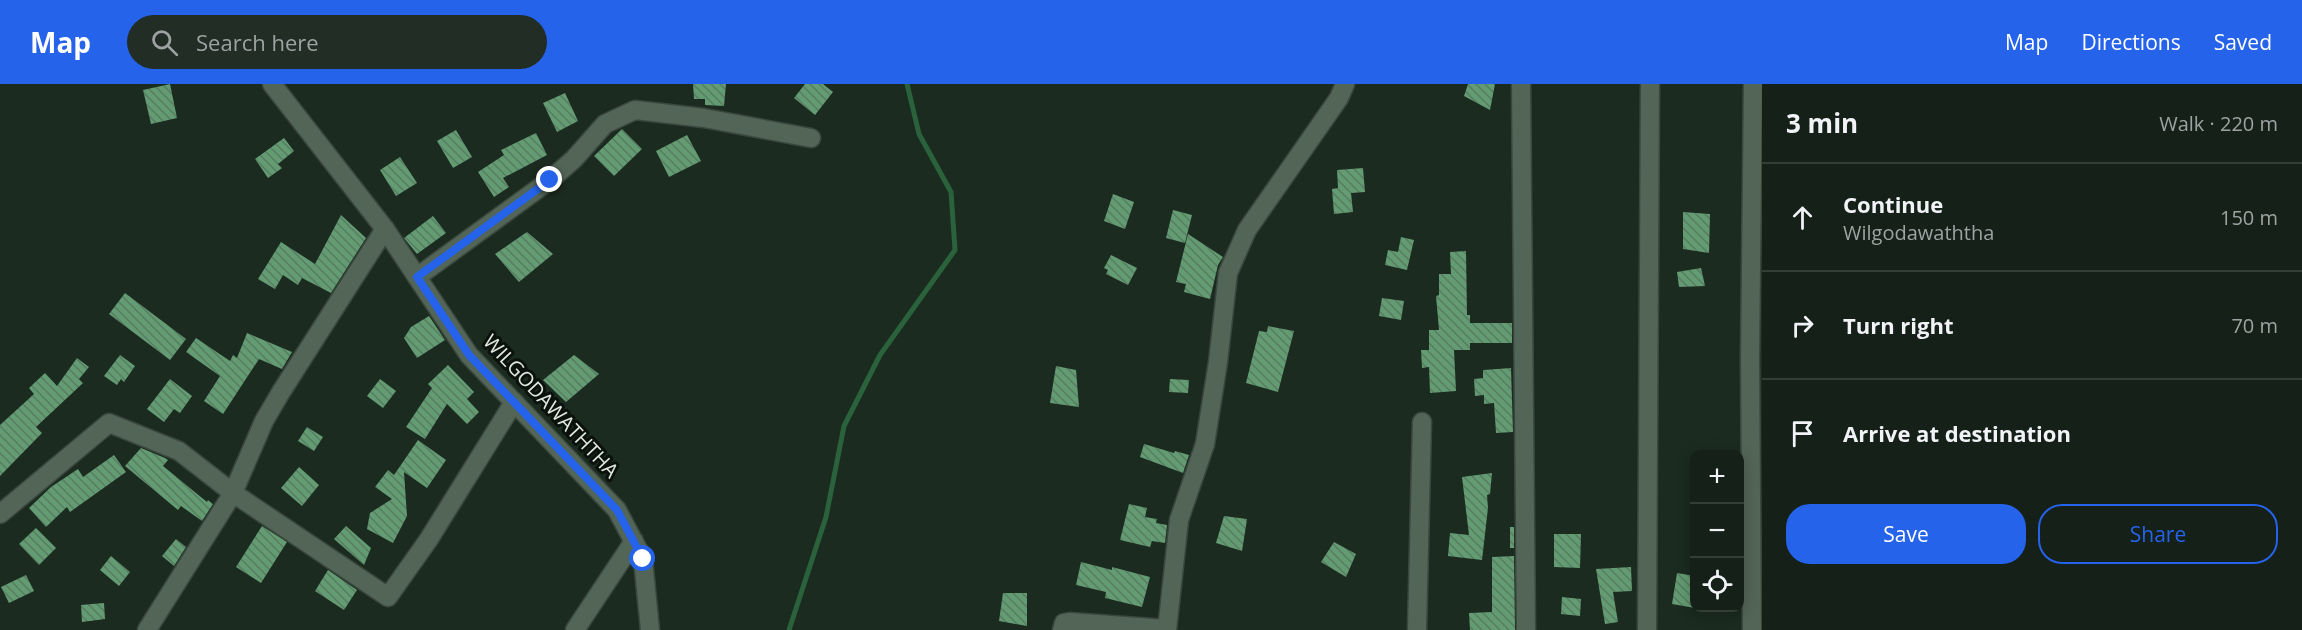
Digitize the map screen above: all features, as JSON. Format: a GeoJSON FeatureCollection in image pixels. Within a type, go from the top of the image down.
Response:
{"type":"FeatureCollection","features":[{"type":"Feature","properties":{"kind":"street","name":"WILGODAWATHTHA"},"geometry":{"type":"LineString","coordinates":[[272,84],[385,229],[469,355],[617,510],[643,559],[650,630]]}},
{"type":"Feature","properties":{"kind":"street"},"geometry":{"type":"LineString","coordinates":[[1062,630],[1064,623],[1070,622],[1167,630],[1179,520],[1205,444],[1218,362],[1228,273],[1247,230],[1339,98],[1345,84]]}},
{"type":"Feature","properties":{"kind":"street"},"geometry":{"type":"LineString","coordinates":[[1521,84],[1526,630]]}},
{"type":"Feature","properties":{"kind":"street"},"geometry":{"type":"LineString","coordinates":[[1647,630],[1650,84]]}},
{"type":"Feature","properties":{"kind":"street"},"geometry":{"type":"LineString","coordinates":[[1752,630],[1750,359],[1753,84]]}},
{"type":"Feature","properties":{"kind":"street"},"geometry":{"type":"LineString","coordinates":[[417,277],[550,180],[574,159],[605,124],[634,110],[704,118],[811,138]]}},
{"type":"Feature","properties":{"kind":"street"},"geometry":{"type":"LineString","coordinates":[[147,630],[233,493],[264,421],[281,392],[385,229]]}},
{"type":"Feature","properties":{"kind":"street"},"geometry":{"type":"LineString","coordinates":[[0,514],[109,423],[179,451],[233,493],[388,597],[429,539],[514,402]]}},
{"type":"Feature","properties":{"kind":"street"},"geometry":{"type":"LineString","coordinates":[[1417,630],[1422,422]]}},
{"type":"Feature","properties":{"kind":"street"},"geometry":{"type":"LineString","coordinates":[[576,630],[634,541]]}},
{"type":"Feature","properties":{"kind":"building"},"geometry":{"type":"Polygon","coordinates":[[[170,84],[177,118],[151,124],[143,90],[170,84]]]}},
{"type":"Feature","properties":{"kind":"building"},"geometry":{"type":"Polygon","coordinates":[[[693,84],[726,84],[724,106],[705,105],[705,99],[694,99],[693,84]]]}},
{"type":"Feature","properties":{"kind":"building"},"geometry":{"type":"Polygon","coordinates":[[[805,84],[823,84],[833,92],[815,115],[794,98],[805,84]]]}},
{"type":"Feature","properties":{"kind":"building"},"geometry":{"type":"Polygon","coordinates":[[[1468,84],[1495,84],[1490,110],[1464,96],[1468,84]]]}},
{"type":"Feature","properties":{"kind":"building"},"geometry":{"type":"Polygon","coordinates":[[[565,93],[578,121],[557,132],[543,103],[565,93]]]}},
{"type":"Feature","properties":{"kind":"building"},"geometry":{"type":"Polygon","coordinates":[[[622,129],[642,149],[614,176],[594,156],[622,129]]]}},
{"type":"Feature","properties":{"kind":"building"},"geometry":{"type":"Polygon","coordinates":[[[456,130],[472,157],[453,168],[437,141],[456,130]]]}},
{"type":"Feature","properties":{"kind":"building"},"geometry":{"type":"Polygon","coordinates":[[[536,133],[547,155],[503,178],[509,187],[494,197],[478,172],[504,155],[501,150],[536,133]]]}},
{"type":"Feature","properties":{"kind":"building"},"geometry":{"type":"Polygon","coordinates":[[[687,135],[701,161],[669,177],[656,151],[687,135]]]}},
{"type":"Feature","properties":{"kind":"building"},"geometry":{"type":"Polygon","coordinates":[[[284,138],[294,151],[278,164],[282,168],[268,178],[255,159],[284,138]]]}},
{"type":"Feature","properties":{"kind":"building"},"geometry":{"type":"Polygon","coordinates":[[[400,157],[417,183],[396,196],[380,170],[400,157]]]}},
{"type":"Feature","properties":{"kind":"building"},"geometry":{"type":"Polygon","coordinates":[[[1363,168],[1365,192],[1351,193],[1353,212],[1334,214],[1332,189],[1338,188],[1337,170],[1363,168]]]}},
{"type":"Feature","properties":{"kind":"building"},"geometry":{"type":"Polygon","coordinates":[[[1113,194],[1134,202],[1125,229],[1104,221],[1113,194]]]}},
{"type":"Feature","properties":{"kind":"building"},"geometry":{"type":"Polygon","coordinates":[[[1173,210],[1192,215],[1185,243],[1166,238],[1173,210]]]}},
{"type":"Feature","properties":{"kind":"building"},"geometry":{"type":"Polygon","coordinates":[[[1683,212],[1710,214],[1709,253],[1683,249],[1683,212]]]}},
{"type":"Feature","properties":{"kind":"building"},"geometry":{"type":"Polygon","coordinates":[[[341,215],[366,238],[331,293],[302,278],[298,285],[283,275],[275,289],[258,279],[281,242],[315,264],[341,215]]]}},
{"type":"Feature","properties":{"kind":"building"},"geometry":{"type":"Polygon","coordinates":[[[433,216],[446,233],[417,254],[404,238],[433,216]]]}},
{"type":"Feature","properties":{"kind":"building"},"geometry":{"type":"Polygon","coordinates":[[[527,232],[553,254],[519,282],[495,254],[527,232]]]}},
{"type":"Feature","properties":{"kind":"building"},"geometry":{"type":"Polygon","coordinates":[[[1188,234],[1223,257],[1218,265],[1210,299],[1184,292],[1186,284],[1176,282],[1188,234]]]}},
{"type":"Feature","properties":{"kind":"building"},"geometry":{"type":"Polygon","coordinates":[[[1401,237],[1414,240],[1407,270],[1385,265],[1388,250],[1398,252],[1401,237]]]}},
{"type":"Feature","properties":{"kind":"building"},"geometry":{"type":"Polygon","coordinates":[[[1466,251],[1467,315],[1470,315],[1470,323],[1512,323],[1512,343],[1470,343],[1470,350],[1454,350],[1456,391],[1430,393],[1429,367],[1422,368],[1421,350],[1429,350],[1429,330],[1439,330],[1436,296],[1439,295],[1439,274],[1451,274],[1450,252],[1466,251]]]}},
{"type":"Feature","properties":{"kind":"building"},"geometry":{"type":"Polygon","coordinates":[[[1111,255],[1137,268],[1128,285],[1106,274],[1108,270],[1104,268],[1111,255]]]}},
{"type":"Feature","properties":{"kind":"building"},"geometry":{"type":"Polygon","coordinates":[[[1701,268],[1705,286],[1679,287],[1677,272],[1701,268]]]}},
{"type":"Feature","properties":{"kind":"building"},"geometry":{"type":"Polygon","coordinates":[[[125,293],[186,339],[170,360],[109,314],[125,293]]]}},
{"type":"Feature","properties":{"kind":"building"},"geometry":{"type":"Polygon","coordinates":[[[1382,298],[1404,301],[1401,320],[1379,316],[1382,298]]]}},
{"type":"Feature","properties":{"kind":"building"},"geometry":{"type":"Polygon","coordinates":[[[429,316],[445,340],[417,358],[404,338],[411,327],[429,316]]]}},
{"type":"Feature","properties":{"kind":"building"},"geometry":{"type":"Polygon","coordinates":[[[1268,326],[1294,331],[1278,392],[1246,383],[1259,331],[1267,332],[1268,326]]]}},
{"type":"Feature","properties":{"kind":"building"},"geometry":{"type":"Polygon","coordinates":[[[247,333],[292,352],[282,369],[259,359],[223,414],[204,401],[220,376],[186,352],[196,338],[230,361],[233,355],[237,358],[247,333]]]}},
{"type":"Feature","properties":{"kind":"building"},"geometry":{"type":"Polygon","coordinates":[[[120,355],[135,366],[124,382],[121,379],[117,385],[104,376],[120,355]]]}},
{"type":"Feature","properties":{"kind":"building"},"geometry":{"type":"Polygon","coordinates":[[[574,355],[599,374],[566,402],[543,380],[574,355]]]}},
{"type":"Feature","properties":{"kind":"building"},"geometry":{"type":"Polygon","coordinates":[[[77,358],[89,367],[79,379],[83,383],[36,427],[42,433],[0,476],[0,425],[34,394],[29,388],[45,373],[57,386],[77,358]]]}},
{"type":"Feature","properties":{"kind":"building"},"geometry":{"type":"Polygon","coordinates":[[[448,365],[474,392],[467,399],[479,412],[467,424],[447,404],[425,439],[406,427],[432,388],[428,384],[448,365]]]}},
{"type":"Feature","properties":{"kind":"building"},"geometry":{"type":"Polygon","coordinates":[[[1056,366],[1076,370],[1079,407],[1050,403],[1056,366]]]}},
{"type":"Feature","properties":{"kind":"building"},"geometry":{"type":"Polygon","coordinates":[[[1511,368],[1513,432],[1496,433],[1494,403],[1484,404],[1484,395],[1475,396],[1474,379],[1483,378],[1483,370],[1511,368]]]}},
{"type":"Feature","properties":{"kind":"building"},"geometry":{"type":"Polygon","coordinates":[[[170,379],[192,396],[180,413],[174,409],[164,422],[147,409],[170,379]]]}},
{"type":"Feature","properties":{"kind":"building"},"geometry":{"type":"Polygon","coordinates":[[[380,379],[396,391],[383,408],[367,396],[380,379]]]}},
{"type":"Feature","properties":{"kind":"building"},"geometry":{"type":"Polygon","coordinates":[[[1170,379],[1189,380],[1188,393],[1169,392],[1170,379]]]}},
{"type":"Feature","properties":{"kind":"building"},"geometry":{"type":"Polygon","coordinates":[[[307,427],[323,437],[314,451],[298,441],[307,427]]]}},
{"type":"Feature","properties":{"kind":"building"},"geometry":{"type":"Polygon","coordinates":[[[418,440],[446,460],[427,488],[404,472],[407,516],[393,543],[367,529],[370,513],[392,499],[375,487],[388,470],[394,475],[418,440]]]}},
{"type":"Feature","properties":{"kind":"building"},"geometry":{"type":"Polygon","coordinates":[[[1144,444],[1189,455],[1183,473],[1140,457],[1144,444]]]}},
{"type":"Feature","properties":{"kind":"building"},"geometry":{"type":"Polygon","coordinates":[[[141,448],[168,460],[163,466],[207,502],[208,500],[213,504],[202,521],[181,506],[178,510],[125,466],[141,448]]]}},
{"type":"Feature","properties":{"kind":"building"},"geometry":{"type":"Polygon","coordinates":[[[114,455],[126,472],[70,512],[67,507],[46,527],[29,508],[51,487],[78,469],[83,477],[114,455]]]}},
{"type":"Feature","properties":{"kind":"building"},"geometry":{"type":"Polygon","coordinates":[[[299,467],[319,485],[302,506],[281,488],[299,467]]]}},
{"type":"Feature","properties":{"kind":"building"},"geometry":{"type":"Polygon","coordinates":[[[1492,473],[1490,494],[1487,495],[1488,508],[1482,560],[1448,556],[1450,533],[1469,535],[1462,477],[1492,473]]]}},
{"type":"Feature","properties":{"kind":"building"},"geometry":{"type":"Polygon","coordinates":[[[1129,504],[1147,508],[1145,517],[1157,519],[1156,523],[1167,525],[1165,543],[1152,541],[1150,547],[1120,540],[1129,504]]]}},
{"type":"Feature","properties":{"kind":"building"},"geometry":{"type":"Polygon","coordinates":[[[1224,516],[1247,519],[1242,551],[1216,543],[1224,516]]]}},
{"type":"Feature","properties":{"kind":"building"},"geometry":{"type":"Polygon","coordinates":[[[262,526],[287,542],[261,583],[236,567],[262,526]]]}},
{"type":"Feature","properties":{"kind":"building"},"geometry":{"type":"Polygon","coordinates":[[[346,526],[371,548],[364,565],[334,539],[346,526]]]}},
{"type":"Feature","properties":{"kind":"building"},"geometry":{"type":"Polygon","coordinates":[[[1510,527],[1514,527],[1514,548],[1510,548],[1510,527]]]}},
{"type":"Feature","properties":{"kind":"building"},"geometry":{"type":"Polygon","coordinates":[[[36,528],[56,548],[39,565],[19,544],[36,528]]]}},
{"type":"Feature","properties":{"kind":"building"},"geometry":{"type":"Polygon","coordinates":[[[1554,534],[1581,534],[1580,568],[1554,567],[1554,534]]]}},
{"type":"Feature","properties":{"kind":"building"},"geometry":{"type":"Polygon","coordinates":[[[176,539],[186,547],[174,566],[162,556],[176,539]]]}},
{"type":"Feature","properties":{"kind":"building"},"geometry":{"type":"Polygon","coordinates":[[[1334,542],[1356,554],[1346,577],[1321,562],[1334,542]]]}},
{"type":"Feature","properties":{"kind":"building"},"geometry":{"type":"Polygon","coordinates":[[[111,556],[130,572],[119,586],[100,570],[111,556]]]}},
{"type":"Feature","properties":{"kind":"building"},"geometry":{"type":"Polygon","coordinates":[[[1514,556],[1515,630],[1470,630],[1469,613],[1492,612],[1492,557],[1514,556]]]}},
{"type":"Feature","properties":{"kind":"building"},"geometry":{"type":"Polygon","coordinates":[[[1081,562],[1150,577],[1142,607],[1105,598],[1106,592],[1076,585],[1081,562]]]}},
{"type":"Feature","properties":{"kind":"building"},"geometry":{"type":"Polygon","coordinates":[[[1631,567],[1632,591],[1613,592],[1618,622],[1605,624],[1596,569],[1631,567]]]}},
{"type":"Feature","properties":{"kind":"building"},"geometry":{"type":"Polygon","coordinates":[[[328,570],[357,590],[344,610],[315,591],[328,570]]]}},
{"type":"Feature","properties":{"kind":"building"},"geometry":{"type":"Polygon","coordinates":[[[1677,573],[1690,575],[1690,607],[1672,604],[1677,573]]]}},
{"type":"Feature","properties":{"kind":"building"},"geometry":{"type":"Polygon","coordinates":[[[26,575],[34,591],[9,603],[1,587],[26,575]]]}},
{"type":"Feature","properties":{"kind":"building"},"geometry":{"type":"Polygon","coordinates":[[[1003,593],[1027,593],[1027,626],[999,621],[1003,593]]]}},
{"type":"Feature","properties":{"kind":"building"},"geometry":{"type":"Polygon","coordinates":[[[1562,597],[1581,599],[1580,616],[1561,614],[1562,597]]]}},
{"type":"Feature","properties":{"kind":"building"},"geometry":{"type":"Polygon","coordinates":[[[104,603],[105,619],[82,622],[81,605],[104,603]]]}},
{"type":"Feature","properties":{"kind":"waterway"},"geometry":{"type":"LineString","coordinates":[[789,630],[826,517],[844,426],[880,355],[955,250],[951,192],[919,134],[907,84]]}},
{"type":"Feature","properties":{"kind":"route"},"geometry":{"type":"LineString","coordinates":[[550,180],[417,277],[469,355],[617,510],[643,559]]}}]}
